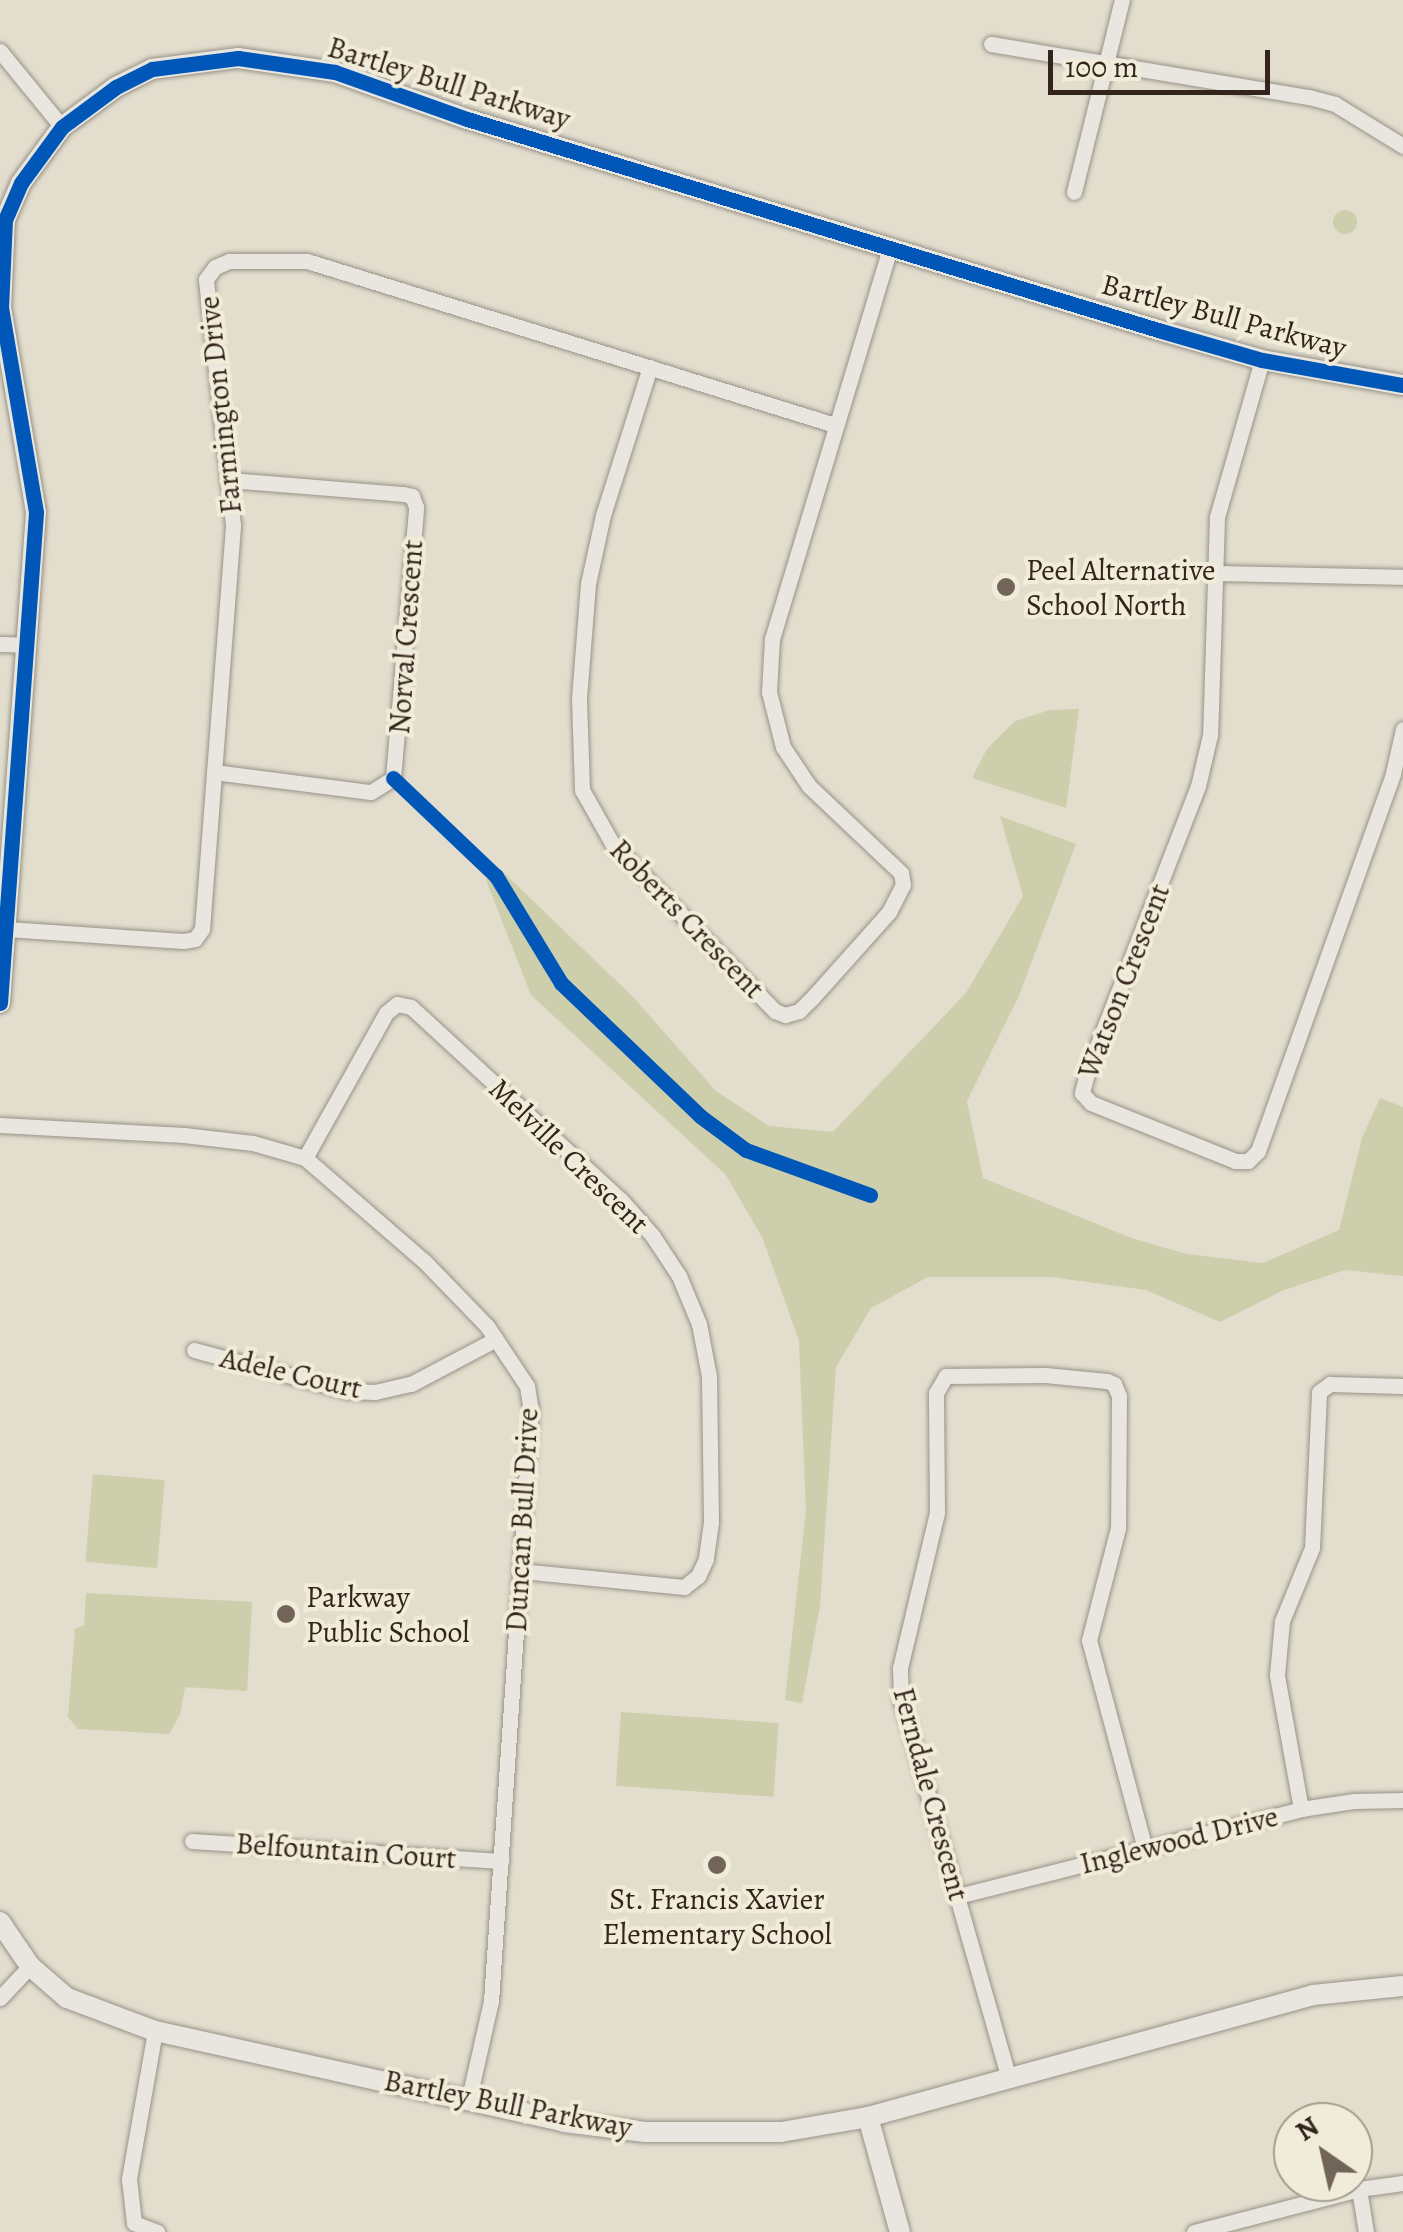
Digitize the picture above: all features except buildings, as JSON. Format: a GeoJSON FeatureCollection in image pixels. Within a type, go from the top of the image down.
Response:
{"type":"FeatureCollection","features":[{"type":"Feature","properties":{"kind":"street"},"geometry":{"type":"LineString","coordinates":[[1074,192],[1122,0]]}},
{"type":"Feature","properties":{"kind":"street"},"geometry":{"type":"LineString","coordinates":[[992,44],[1309,97],[1335,104],[1403,146]]}},
{"type":"Feature","properties":{"kind":"street"},"geometry":{"type":"LineString","coordinates":[[0,50],[62,127]]}},
{"type":"Feature","properties":{"kind":"street","name":"Bartley Bull Parkway"},"geometry":{"type":"LineString","coordinates":[[0,1003],[36,512],[2,308],[6,220],[21,183],[62,127],[116,87],[152,69],[238,58],[316,69],[1262,360],[1403,385]]}},
{"type":"Feature","properties":{"kind":"street","name":"Roberts Crescent"},"geometry":{"type":"LineString","coordinates":[[650,367],[603,515],[588,584],[579,699],[582,790],[612,843],[775,1011],[785,1015],[799,1011],[826,982],[889,912],[903,885],[900,873],[809,786],[784,747],[769,692],[772,640],[890,248]]}},
{"type":"Feature","properties":{"kind":"street","name":"Farmington Drive"},"geometry":{"type":"LineString","coordinates":[[6,928],[195,939],[204,912],[233,524],[206,278],[215,267],[229,261],[306,261],[835,425]]}},
{"type":"Feature","properties":{"kind":"street","name":"Watson Crescent"},"geometry":{"type":"LineString","coordinates":[[1262,360],[1217,517],[1210,735],[1198,786],[1088,1070],[1082,1093],[1091,1103],[1235,1161],[1248,1160],[1258,1152],[1392,773],[1403,729]]}},
{"type":"Feature","properties":{"kind":"street","name":"Norval Crescent"},"geometry":{"type":"LineString","coordinates":[[214,772],[371,792],[393,778],[416,506],[412,496],[403,494],[228,480]]}},
{"type":"Feature","properties":{"kind":"street"},"geometry":{"type":"LineString","coordinates":[[1214,572],[1403,576]]}},
{"type":"Feature","properties":{"kind":"street"},"geometry":{"type":"LineString","coordinates":[[0,644],[24,645]]}},
{"type":"Feature","properties":{"kind":"street","name":"Melville Crescent"},"geometry":{"type":"LineString","coordinates":[[305,1158],[386,1013],[397,1004],[411,1006],[620,1200],[652,1235],[678,1276],[699,1324],[709,1376],[711,1522],[706,1560],[698,1576],[684,1587],[522,1571]]}},
{"type":"Feature","properties":{"kind":"street","name":"Duncan Bull Drive"},"geometry":{"type":"LineString","coordinates":[[0,1126],[184,1135],[253,1144],[305,1158],[424,1262],[496,1340],[526,1386],[531,1410],[522,1571],[491,2001],[469,2098]]}},
{"type":"Feature","properties":{"kind":"street","name":"Adele Court"},"geometry":{"type":"LineString","coordinates":[[194,1350],[348,1390],[375,1392],[411,1384],[496,1340]]}},
{"type":"Feature","properties":{"kind":"street","name":"Ferndale Crescent"},"geometry":{"type":"LineString","coordinates":[[1009,2079],[901,1699],[900,1668],[937,1513],[936,1394],[946,1376],[1028,1375],[1106,1381],[1114,1384],[1120,1396],[1118,1528],[1089,1640],[1146,1849]]}},
{"type":"Feature","properties":{"kind":"street"},"geometry":{"type":"LineString","coordinates":[[1300,1809],[1277,1675],[1282,1621],[1312,1548],[1319,1392],[1330,1384],[1403,1386]]}},
{"type":"Feature","properties":{"kind":"street","name":"Inglewood Drive"},"geometry":{"type":"LineString","coordinates":[[958,1896],[1300,1809],[1354,1800],[1403,1800]]}},
{"type":"Feature","properties":{"kind":"street","name":"Belfountain Court"},"geometry":{"type":"LineString","coordinates":[[192,1841],[501,1862]]}},
{"type":"Feature","properties":{"kind":"street","name":"Bartley Bull Parkway"},"geometry":{"type":"LineString","coordinates":[[0,1922],[30,1966],[67,1998],[156,2031],[564,2122],[646,2132],[781,2132],[868,2117],[1313,1995],[1403,1986]]}},
{"type":"Feature","properties":{"kind":"street"},"geometry":{"type":"LineString","coordinates":[[0,1998],[30,1966]]}},
{"type":"Feature","properties":{"kind":"street"},"geometry":{"type":"LineString","coordinates":[[156,2031],[129,2178],[134,2223],[157,2232]]}},
{"type":"Feature","properties":{"kind":"street"},"geometry":{"type":"LineString","coordinates":[[868,2117],[900,2232]]}},
{"type":"Feature","properties":{"kind":"street"},"geometry":{"type":"LineString","coordinates":[[1373,2187],[1403,2183]]}},
{"type":"Feature","properties":{"kind":"street"},"geometry":{"type":"LineString","coordinates":[[1194,2232],[1310,2202]]}},
{"type":"Feature","properties":{"kind":"street"},"geometry":{"type":"LineString","coordinates":[[1362,2202],[1366,2232]]}},
{"type":"Feature","properties":{"kind":"green space"},"geometry":{"type":"Polygon","coordinates":[[[1345,210],[1357,222],[1345,234],[1333,222],[1345,210]]]}},
{"type":"Feature","properties":{"kind":"green space"},"geometry":{"type":"Polygon","coordinates":[[[1079,709],[1066,808],[972,778],[987,749],[1015,721],[1050,710],[1079,709]]]}},
{"type":"Feature","properties":{"kind":"green space"},"geometry":{"type":"Polygon","coordinates":[[[1000,816],[1076,844],[1018,998],[967,1101],[983,1178],[1134,1239],[1187,1254],[1263,1263],[1339,1230],[1362,1138],[1380,1098],[1403,1107],[1403,1276],[1345,1270],[1284,1290],[1220,1322],[1146,1290],[1051,1277],[928,1277],[871,1308],[836,1367],[820,1606],[802,1703],[785,1700],[806,1511],[799,1341],[763,1239],[726,1175],[531,995],[486,880],[500,869],[633,997],[716,1091],[769,1126],[833,1132],[966,993],[1023,896],[1000,816]]]}},
{"type":"Feature","properties":{"kind":"green space"},"geometry":{"type":"Polygon","coordinates":[[[93,1474],[165,1480],[157,1568],[85,1562],[93,1474]]]}},
{"type":"Feature","properties":{"kind":"green space"},"geometry":{"type":"Polygon","coordinates":[[[86,1593],[252,1602],[247,1691],[185,1687],[180,1715],[169,1734],[78,1729],[68,1717],[75,1629],[84,1625],[86,1593]]]}},
{"type":"Feature","properties":{"kind":"green space"},"geometry":{"type":"Polygon","coordinates":[[[621,1712],[779,1723],[773,1797],[616,1786],[621,1712]]]}},
{"type":"Feature","properties":{"kind":"cycle path"},"geometry":{"type":"LineString","coordinates":[[0,1003],[36,512],[1,308],[5,220],[21,183],[62,127],[116,87],[152,69],[238,58],[335,72],[467,119],[1158,330],[1262,360],[1403,385]]}},
{"type":"Feature","properties":{"kind":"cycle path"},"geometry":{"type":"LineString","coordinates":[[393,778],[496,876],[561,983],[700,1116],[746,1150],[870,1195]]}},
{"type":"Feature","properties":{"kind":"place","name":"Peel Alternative School North"},"geometry":{"type":"Point","coordinates":[1006,587]}},
{"type":"Feature","properties":{"kind":"place","name":"Parkway Public School"},"geometry":{"type":"Point","coordinates":[286,1614]}},
{"type":"Feature","properties":{"kind":"place","name":"St. Francis Xavier Elementary School"},"geometry":{"type":"Point","coordinates":[717,1865]}}]}
